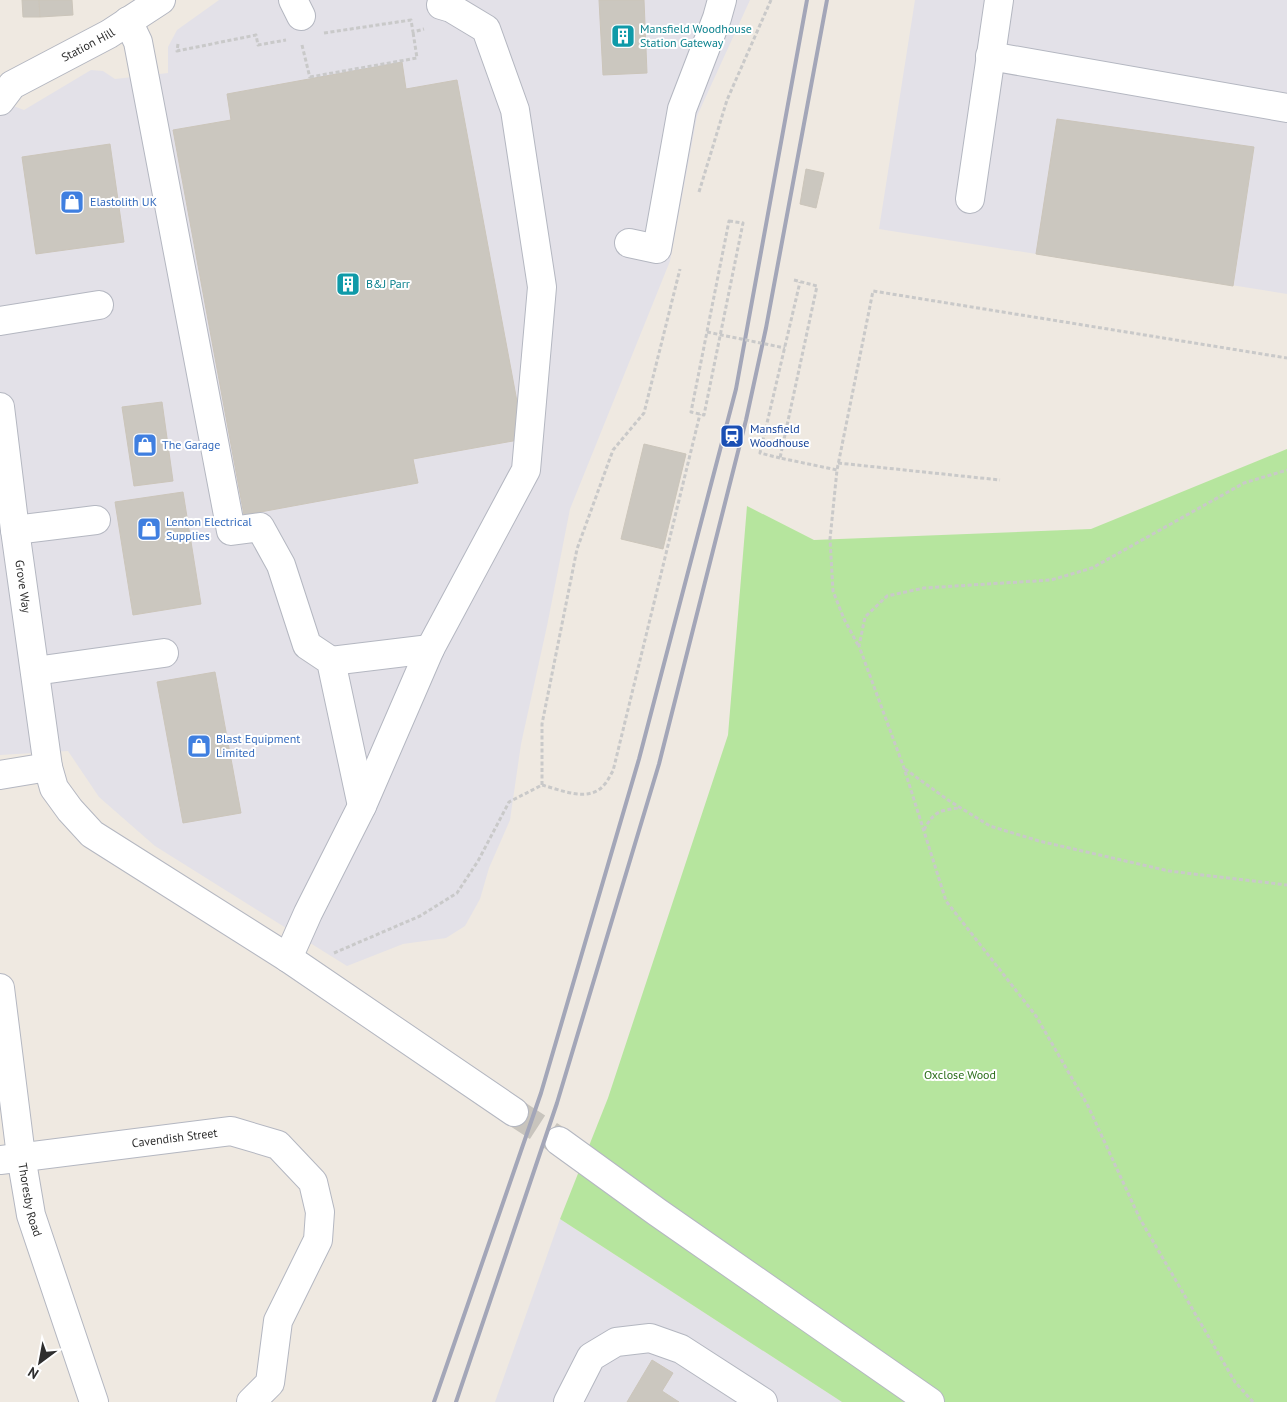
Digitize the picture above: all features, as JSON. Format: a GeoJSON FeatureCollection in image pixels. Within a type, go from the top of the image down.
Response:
{"type":"FeatureCollection","features":[{"type":"Feature","properties":{"kind":"street","name":"Station Hill"},"geometry":{"type":"LineString","coordinates":[[4,88],[109,34],[161,0]]}},
{"type":"Feature","properties":{"kind":"street"},"geometry":{"type":"LineString","coordinates":[[629,242],[657,248],[682,109],[717,18],[722,0]]}},
{"type":"Feature","properties":{"kind":"street"},"geometry":{"type":"LineString","coordinates":[[970,199],[999,0]]}},
{"type":"Feature","properties":{"kind":"street"},"geometry":{"type":"LineString","coordinates":[[295,963],[308,913],[362,806],[430,649],[526,470],[542,287],[515,110],[486,29],[451,8],[441,5]]}},
{"type":"Feature","properties":{"kind":"street"},"geometry":{"type":"LineString","coordinates":[[128,21],[138,42],[231,531],[260,528],[281,565],[307,645],[330,661],[430,649]]}},
{"type":"Feature","properties":{"kind":"street"},"geometry":{"type":"LineString","coordinates":[[990,56],[1287,108]]}},
{"type":"Feature","properties":{"kind":"street"},"geometry":{"type":"LineString","coordinates":[[0,321],[99,305]]}},
{"type":"Feature","properties":{"kind":"street","name":"Grove Way"},"geometry":{"type":"LineString","coordinates":[[0,407],[48,767],[54,788],[70,810],[92,834],[295,963],[514,1112]]}},
{"type":"Feature","properties":{"kind":"street"},"geometry":{"type":"LineString","coordinates":[[15,530],[96,520]]}},
{"type":"Feature","properties":{"kind":"street"},"geometry":{"type":"LineString","coordinates":[[35,672],[164,653]]}},
{"type":"Feature","properties":{"kind":"street"},"geometry":{"type":"LineString","coordinates":[[330,661],[362,806]]}},
{"type":"Feature","properties":{"kind":"street"},"geometry":{"type":"LineString","coordinates":[[0,775],[48,767]]}},
{"type":"Feature","properties":{"kind":"street","name":"Thoresby Road"},"geometry":{"type":"LineString","coordinates":[[0,988],[11,1158],[94,1402]]}},
{"type":"Feature","properties":{"kind":"street","name":"Cavendish Street"},"geometry":{"type":"LineString","coordinates":[[11,1158],[231,1131],[278,1145],[313,1182],[320,1212],[318,1240],[278,1321],[270,1383],[251,1402]]}},
{"type":"Feature","properties":{"kind":"street"},"geometry":{"type":"LineString","coordinates":[[559,1141],[657,1212],[930,1402]]}},
{"type":"Feature","properties":{"kind":"street"},"geometry":{"type":"LineString","coordinates":[[568,1402],[591,1357],[616,1342],[650,1338],[682,1349],[763,1402]]}},
{"type":"Feature","properties":{"kind":"path"},"geometry":{"type":"LineString","coordinates":[[697,201],[727,100],[771,0]]}},
{"type":"Feature","properties":{"kind":"path"},"geometry":{"type":"LineString","coordinates":[[298,18],[310,77],[416,58],[412,32]]}},
{"type":"Feature","properties":{"kind":"path"},"geometry":{"type":"LineString","coordinates":[[730,221],[743,223],[704,415],[691,412],[707,332],[730,221]]}},
{"type":"Feature","properties":{"kind":"path"},"geometry":{"type":"LineString","coordinates":[[542,785],[542,724],[577,549],[614,450],[644,413],[680,268]]}},
{"type":"Feature","properties":{"kind":"path"},"geometry":{"type":"LineString","coordinates":[[780,458],[817,286],[794,280]]}},
{"type":"Feature","properties":{"kind":"path"},"geometry":{"type":"LineString","coordinates":[[800,282],[760,453],[837,470]]}},
{"type":"Feature","properties":{"kind":"path"},"geometry":{"type":"LineString","coordinates":[[1253,1402],[1235,1382],[1140,1219],[1088,1106],[1036,1016],[946,901],[904,768],[859,646],[844,619],[833,591],[830,539],[838,463],[872,291],[1287,358]]}},
{"type":"Feature","properties":{"kind":"path"},"geometry":{"type":"LineString","coordinates":[[707,332],[785,348]]}},
{"type":"Feature","properties":{"kind":"path"},"geometry":{"type":"LineString","coordinates":[[295,963],[420,916],[457,893],[478,861],[509,802],[542,785],[578,795],[603,786],[613,771],[700,414]]}},
{"type":"Feature","properties":{"kind":"path"},"geometry":{"type":"LineString","coordinates":[[838,463],[1000,480]]}},
{"type":"Feature","properties":{"kind":"path"},"geometry":{"type":"LineString","coordinates":[[859,646],[865,617],[887,596],[924,588],[1052,580],[1092,568],[1244,483],[1287,470]]}},
{"type":"Feature","properties":{"kind":"path"},"geometry":{"type":"LineString","coordinates":[[904,768],[960,808],[990,826],[1039,841],[1169,871],[1287,885]]}},
{"type":"Feature","properties":{"kind":"path"},"geometry":{"type":"LineString","coordinates":[[924,830],[936,813],[960,808]]}},
{"type":"Feature","properties":{"kind":"shaded area"},"geometry":{"type":"Polygon","coordinates":[[[219,0],[750,0],[697,116],[670,261],[570,509],[521,744],[510,820],[489,868],[480,899],[465,926],[446,938],[403,944],[347,966],[155,846],[99,797],[68,751],[0,755],[0,101],[24,110],[91,70],[103,71],[115,79],[168,73],[168,47],[177,30],[219,0]]]}},
{"type":"Feature","properties":{"kind":"shaded area"},"geometry":{"type":"Polygon","coordinates":[[[915,0],[1287,0],[1287,294],[879,229],[915,0]]]}},
{"type":"Feature","properties":{"kind":"shaded area"},"geometry":{"type":"Polygon","coordinates":[[[560,1219],[842,1402],[495,1402],[560,1219]]]}},
{"type":"Feature","properties":{"kind":"green space","name":"Oxclose Wood"},"geometry":{"type":"Polygon","coordinates":[[[1287,449],[1287,1402],[842,1402],[560,1219],[608,1098],[728,735],[747,506],[814,540],[1091,529],[1287,449]]]}},
{"type":"Feature","properties":{"kind":"building"},"geometry":{"type":"Polygon","coordinates":[[[22,0],[39,0],[40,17],[23,17],[22,0]]]}},
{"type":"Feature","properties":{"kind":"building"},"geometry":{"type":"Polygon","coordinates":[[[39,0],[72,0],[73,15],[40,17],[39,0]]]}},
{"type":"Feature","properties":{"kind":"building","name":"Mansfield Woodhouse Station Gateway"},"geometry":{"type":"Polygon","coordinates":[[[599,0],[644,0],[647,73],[603,75],[599,0]]]}},
{"type":"Feature","properties":{"kind":"building","name":"B&J Parr"},"geometry":{"type":"Polygon","coordinates":[[[402,62],[406,89],[457,80],[524,439],[413,459],[418,483],[244,515],[173,130],[231,120],[227,94],[402,62]]]}},
{"type":"Feature","properties":{"kind":"building"},"geometry":{"type":"Polygon","coordinates":[[[1057,119],[1254,147],[1233,286],[1036,254],[1057,119]]]}},
{"type":"Feature","properties":{"kind":"building"},"geometry":{"type":"Polygon","coordinates":[[[110,144],[124,242],[36,254],[22,157],[110,144]]]}},
{"type":"Feature","properties":{"kind":"building"},"geometry":{"type":"Polygon","coordinates":[[[806,169],[824,173],[816,208],[800,204],[806,169]]]}},
{"type":"Feature","properties":{"kind":"building"},"geometry":{"type":"Polygon","coordinates":[[[162,402],[173,481],[134,486],[122,407],[162,402]]]}},
{"type":"Feature","properties":{"kind":"building"},"geometry":{"type":"Polygon","coordinates":[[[644,444],[686,454],[663,549],[621,539],[644,444]]]}},
{"type":"Feature","properties":{"kind":"building"},"geometry":{"type":"Polygon","coordinates":[[[183,492],[201,604],[133,615],[115,502],[183,492]]]}},
{"type":"Feature","properties":{"kind":"building"},"geometry":{"type":"Polygon","coordinates":[[[215,672],[241,813],[183,823],[157,682],[215,672]]]}},
{"type":"Feature","properties":{"kind":"building"},"geometry":{"type":"Polygon","coordinates":[[[652,1360],[673,1373],[662,1391],[679,1402],[627,1402],[652,1360]]]}},
{"type":"Feature","properties":{"kind":"tunnel"},"geometry":{"type":"LineString","coordinates":[[514,1112],[559,1141]]}},
{"type":"Feature","properties":{"kind":"railway"},"geometry":{"type":"LineString","coordinates":[[434,1402],[541,1093],[639,759],[736,389],[807,0]]}},
{"type":"Feature","properties":{"kind":"railway"},"geometry":{"type":"LineString","coordinates":[[456,1402],[557,1103],[659,764],[746,420],[766,328],[827,0]]}},
{"type":"Feature","properties":{"kind":"place","name":"Mansfield Woodhouse Station Gateway"},"geometry":{"type":"Point","coordinates":[623,36]}},
{"type":"Feature","properties":{"kind":"place","name":"Elastolith UK"},"geometry":{"type":"Point","coordinates":[72,202]}},
{"type":"Feature","properties":{"kind":"place","name":"B&J Parr"},"geometry":{"type":"Point","coordinates":[348,284]}},
{"type":"Feature","properties":{"kind":"place","name":"Mansfield Woodhouse"},"geometry":{"type":"Point","coordinates":[732,436]}},
{"type":"Feature","properties":{"kind":"place","name":"The Garage"},"geometry":{"type":"Point","coordinates":[145,445]}},
{"type":"Feature","properties":{"kind":"place","name":"Lenton Electrical Supplies"},"geometry":{"type":"Point","coordinates":[149,529]}},
{"type":"Feature","properties":{"kind":"place","name":"Blast Equipment Limited"},"geometry":{"type":"Point","coordinates":[199,746]}}]}
